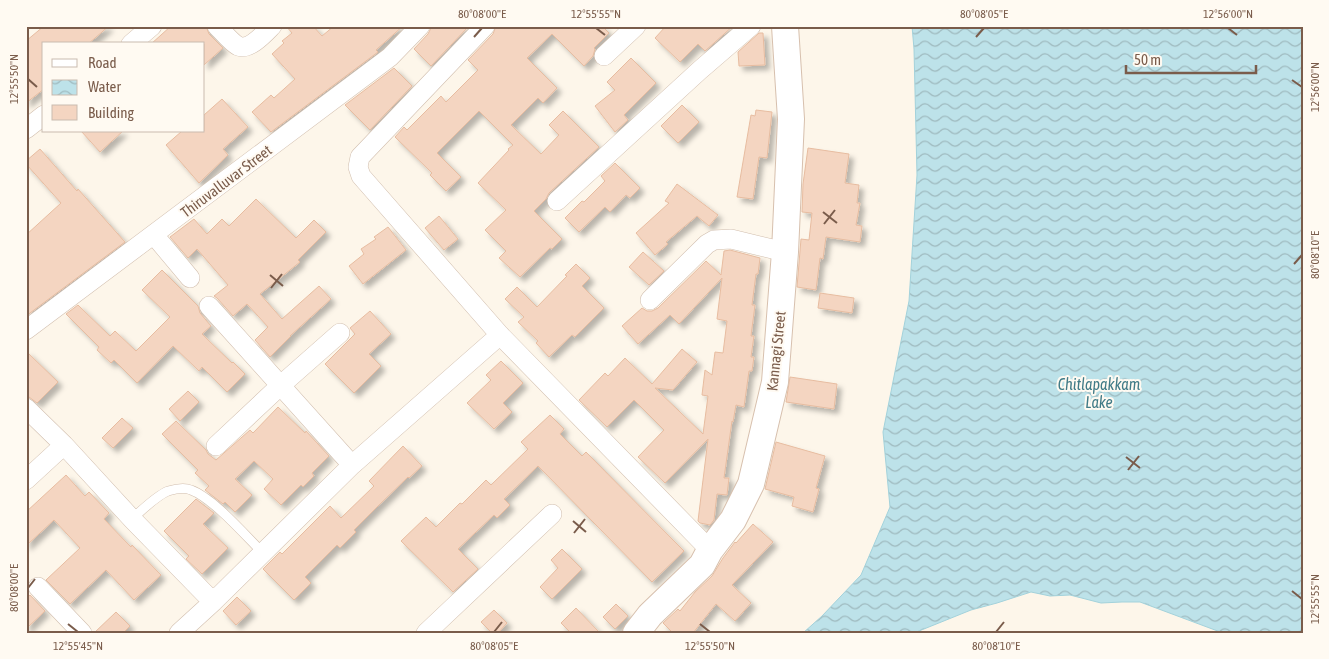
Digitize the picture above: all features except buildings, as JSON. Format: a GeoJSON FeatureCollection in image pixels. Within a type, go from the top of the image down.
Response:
{"type":"FeatureCollection","features":[{"type":"Feature","properties":{"kind":"street"},"geometry":{"type":"LineString","coordinates":[[133,42],[152,26]]}},
{"type":"Feature","properties":{"kind":"street"},"geometry":{"type":"LineString","coordinates":[[217,26],[238,46],[244,47],[254,42],[272,26]]}},
{"type":"Feature","properties":{"kind":"street","name":"Thiruvalluvar Street"},"geometry":{"type":"LineString","coordinates":[[26,330],[390,57],[420,26]]}},
{"type":"Feature","properties":{"kind":"street"},"geometry":{"type":"LineString","coordinates":[[485,26],[360,157],[358,166],[361,176],[500,336],[710,550]]}},
{"type":"Feature","properties":{"kind":"street"},"geometry":{"type":"LineString","coordinates":[[604,56],[636,26]]}},
{"type":"Feature","properties":{"kind":"street"},"geometry":{"type":"LineString","coordinates":[[557,201],[751,26]]}},
{"type":"Feature","properties":{"kind":"street","name":"Kannagi Street"},"geometry":{"type":"LineString","coordinates":[[636,633],[650,615],[702,565],[710,550],[733,520],[751,484],[775,382],[785,252],[792,119],[785,26]]}},
{"type":"Feature","properties":{"kind":"street"},"geometry":{"type":"LineString","coordinates":[[26,129],[42,117]]}},
{"type":"Feature","properties":{"kind":"street"},"geometry":{"type":"LineString","coordinates":[[154,235],[190,278]]}},
{"type":"Feature","properties":{"kind":"street"},"geometry":{"type":"LineString","coordinates":[[650,300],[707,244],[714,240],[731,239],[785,252]]}},
{"type":"Feature","properties":{"kind":"street"},"geometry":{"type":"LineString","coordinates":[[209,306],[352,464]]}},
{"type":"Feature","properties":{"kind":"street"},"geometry":{"type":"LineString","coordinates":[[216,446],[340,333]]}},
{"type":"Feature","properties":{"kind":"street"},"geometry":{"type":"LineString","coordinates":[[179,633],[213,602],[352,464],[500,336]]}},
{"type":"Feature","properties":{"kind":"street"},"geometry":{"type":"LineString","coordinates":[[26,408],[64,445],[132,519],[213,602]]}},
{"type":"Feature","properties":{"kind":"street"},"geometry":{"type":"LineString","coordinates":[[26,480],[64,445]]}},
{"type":"Feature","properties":{"kind":"street"},"geometry":{"type":"LineString","coordinates":[[426,633],[552,514]]}},
{"type":"Feature","properties":{"kind":"street"},"geometry":{"type":"LineString","coordinates":[[38,587],[82,633]]}},
{"type":"Feature","properties":{"kind":"lane"},"geometry":{"type":"LineString","coordinates":[[132,519],[148,504],[166,492],[177,488],[189,489],[204,497],[222,512],[263,553]]}},
{"type":"Feature","properties":{"kind":"water","name":"Chitlapakkam Lake"},"geometry":{"type":"Polygon","coordinates":[[[912,26],[1303,26],[1303,633],[1223,633],[1140,602],[1101,603],[1070,595],[1050,596],[1031,592],[971,610],[914,633],[803,633],[861,575],[890,507],[883,432],[909,301],[917,175],[912,26]]]}}]}
